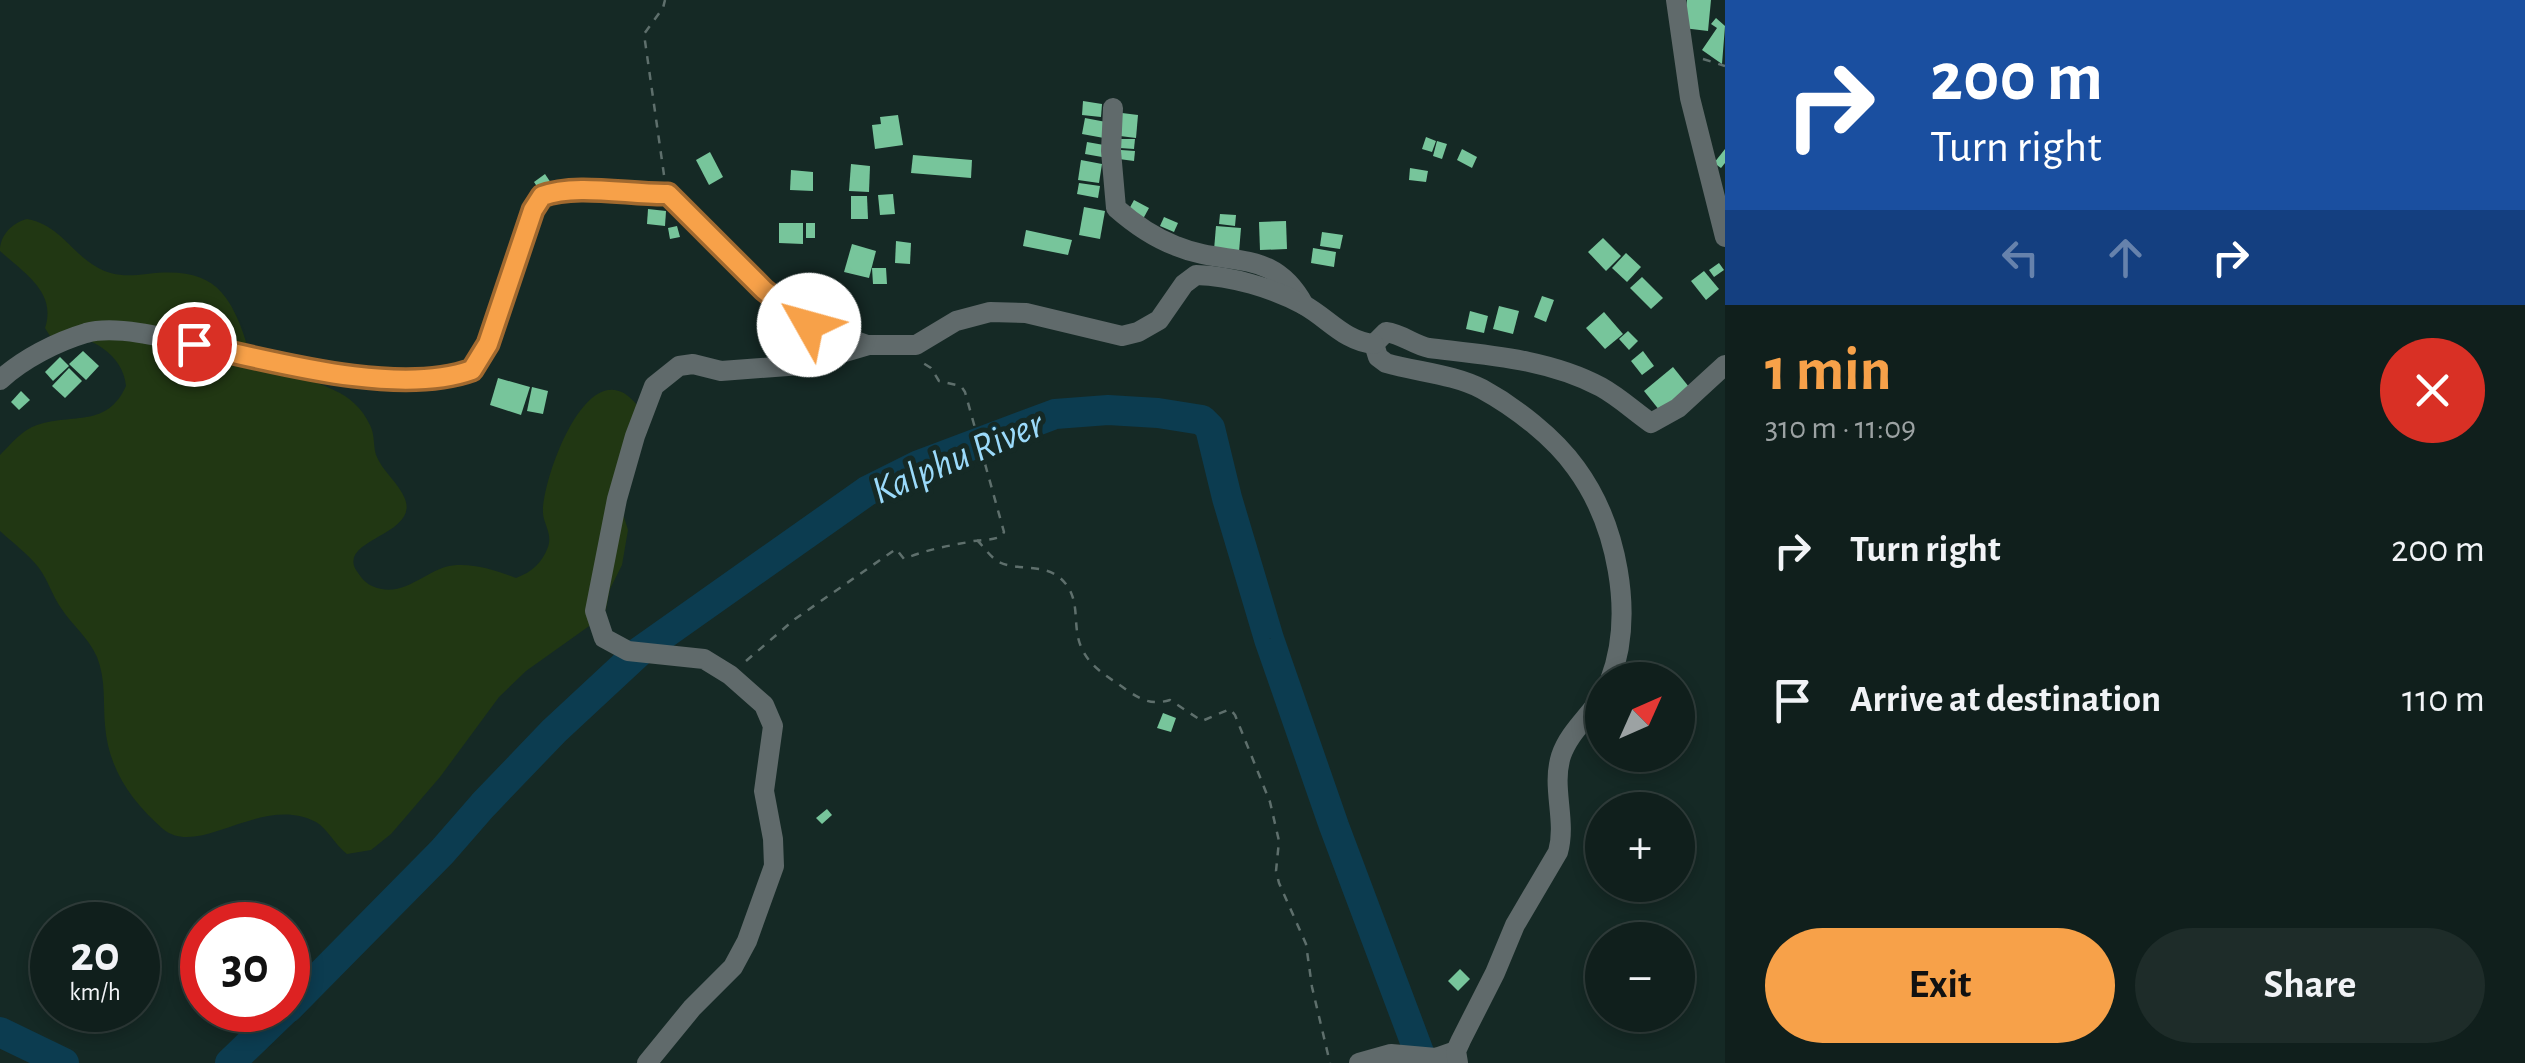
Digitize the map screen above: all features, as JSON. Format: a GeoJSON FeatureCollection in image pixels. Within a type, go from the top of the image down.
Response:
{"type":"FeatureCollection","features":[{"type":"Feature","properties":{"kind":"street"},"geometry":{"type":"LineString","coordinates":[[1676,0],[1690,98],[1725,237]]}},
{"type":"Feature","properties":{"kind":"street"},"geometry":{"type":"LineString","coordinates":[[1113,108],[1111,151],[1116,208],[1176,246],[1276,270],[1292,282],[1304,305]]}},
{"type":"Feature","properties":{"kind":"street"},"geometry":{"type":"LineString","coordinates":[[0,380],[22,360],[86,333],[106,332],[158,336],[306,368],[382,378],[457,376],[472,370],[488,344],[533,210],[542,196],[571,190],[668,194],[764,290],[809,325],[869,345]]}},
{"type":"Feature","properties":{"kind":"street"},"geometry":{"type":"LineString","coordinates":[[647,1063],[732,967],[747,941],[774,866],[774,839],[764,791],[773,726],[764,705],[704,659],[628,650],[604,638],[595,611],[617,499],[654,386],[679,366],[693,364],[721,371],[784,368],[869,345],[916,344],[956,321],[990,312],[1026,313],[1122,336],[1159,320],[1184,284],[1196,275],[1228,278],[1304,305],[1340,332],[1374,344]]}},
{"type":"Feature","properties":{"kind":"street"},"geometry":{"type":"LineString","coordinates":[[1374,344],[1380,336],[1393,333],[1425,347],[1468,350],[1558,369],[1605,389],[1651,423],[1678,408],[1725,365]]}},
{"type":"Feature","properties":{"kind":"street"},"geometry":{"type":"LineString","coordinates":[[1374,344],[1378,357],[1386,363],[1452,378],[1484,390],[1530,423],[1576,467],[1600,515],[1622,596],[1615,662]]}},
{"type":"Feature","properties":{"kind":"street"},"geometry":{"type":"LineString","coordinates":[[1359,1063],[1390,1054],[1457,1057],[1526,902],[1558,852],[1561,822],[1556,776],[1561,754],[1585,720]]}},
{"type":"Feature","properties":{"kind":"path"},"geometry":{"type":"LineString","coordinates":[[665,0],[644,34],[668,194]]}},
{"type":"Feature","properties":{"kind":"path"},"geometry":{"type":"LineString","coordinates":[[1685,52],[1725,66]]}},
{"type":"Feature","properties":{"kind":"path"},"geometry":{"type":"LineString","coordinates":[[730,676],[795,618],[896,549],[904,559],[926,550],[977,540],[992,541],[1002,536],[968,399],[961,386],[940,381],[921,362],[916,356],[916,344]]}},
{"type":"Feature","properties":{"kind":"path"},"geometry":{"type":"LineString","coordinates":[[977,540],[997,562],[1056,574],[1069,587],[1078,607],[1080,644],[1104,676],[1141,700],[1158,705],[1170,700],[1202,720],[1223,709],[1230,708],[1235,715],[1270,802],[1279,841],[1279,883],[1306,944],[1330,1063]]}},
{"type":"Feature","properties":{"kind":"green space"},"geometry":{"type":"Polygon","coordinates":[[[27,219],[56,232],[86,260],[108,272],[189,274],[204,279],[216,287],[235,313],[249,351],[355,404],[373,432],[376,455],[405,499],[406,511],[401,521],[367,543],[354,560],[356,570],[372,586],[395,589],[457,565],[516,578],[532,570],[548,547],[543,515],[545,493],[573,422],[587,403],[603,391],[620,391],[637,405],[623,514],[628,530],[622,565],[610,589],[606,609],[499,697],[440,777],[391,834],[371,850],[347,854],[316,822],[295,815],[274,815],[213,832],[178,836],[151,818],[123,783],[107,741],[103,682],[97,657],[61,608],[39,568],[0,531],[0,455],[37,425],[99,414],[118,399],[126,386],[109,353],[75,336],[50,336],[45,328],[47,315],[42,294],[0,251],[8,230],[27,219]]]}},
{"type":"Feature","properties":{"kind":"building"},"geometry":{"type":"Polygon","coordinates":[[[1687,0],[1711,0],[1708,31],[1683,28],[1687,0]]]}},
{"type":"Feature","properties":{"kind":"building"},"geometry":{"type":"Polygon","coordinates":[[[1716,18],[1725,26],[1722,64],[1702,50],[1717,28],[1711,24],[1716,18]]]}},
{"type":"Feature","properties":{"kind":"building"},"geometry":{"type":"Polygon","coordinates":[[[1083,101],[1102,104],[1101,117],[1082,115],[1083,101]]]}},
{"type":"Feature","properties":{"kind":"building"},"geometry":{"type":"Polygon","coordinates":[[[1122,113],[1138,115],[1136,138],[1120,136],[1122,113]]]}},
{"type":"Feature","properties":{"kind":"building"},"geometry":{"type":"Polygon","coordinates":[[[898,115],[903,145],[875,149],[872,125],[881,124],[880,117],[898,115]]]}},
{"type":"Feature","properties":{"kind":"building"},"geometry":{"type":"Polygon","coordinates":[[[1085,118],[1106,122],[1104,138],[1082,134],[1085,118]]]}},
{"type":"Feature","properties":{"kind":"building"},"geometry":{"type":"Polygon","coordinates":[[[1426,137],[1436,141],[1432,152],[1422,149],[1426,137]]]}},
{"type":"Feature","properties":{"kind":"building"},"geometry":{"type":"Polygon","coordinates":[[[1120,139],[1135,139],[1134,149],[1120,148],[1120,139]]]}},
{"type":"Feature","properties":{"kind":"building"},"geometry":{"type":"Polygon","coordinates":[[[1437,141],[1447,144],[1442,159],[1433,156],[1437,141]]]}},
{"type":"Feature","properties":{"kind":"building"},"geometry":{"type":"Polygon","coordinates":[[[1087,142],[1104,145],[1102,157],[1085,154],[1087,142]]]}},
{"type":"Feature","properties":{"kind":"building"},"geometry":{"type":"Polygon","coordinates":[[[1462,149],[1477,157],[1472,168],[1457,160],[1462,149]]]}},
{"type":"Feature","properties":{"kind":"building"},"geometry":{"type":"Polygon","coordinates":[[[1725,149],[1725,163],[1721,168],[1714,163],[1725,149]]]}},
{"type":"Feature","properties":{"kind":"building"},"geometry":{"type":"Polygon","coordinates":[[[1121,150],[1135,151],[1134,161],[1119,159],[1121,150]]]}},
{"type":"Feature","properties":{"kind":"building"},"geometry":{"type":"Polygon","coordinates":[[[710,152],[723,177],[709,185],[696,160],[710,152]]]}},
{"type":"Feature","properties":{"kind":"building"},"geometry":{"type":"Polygon","coordinates":[[[913,155],[972,160],[971,178],[911,173],[913,155]]]}},
{"type":"Feature","properties":{"kind":"building"},"geometry":{"type":"Polygon","coordinates":[[[1081,160],[1102,164],[1099,183],[1078,180],[1081,160]]]}},
{"type":"Feature","properties":{"kind":"building"},"geometry":{"type":"Polygon","coordinates":[[[851,164],[870,166],[869,192],[849,191],[851,164]]]}},
{"type":"Feature","properties":{"kind":"building"},"geometry":{"type":"Polygon","coordinates":[[[1410,168],[1428,171],[1426,182],[1409,180],[1410,168]]]}},
{"type":"Feature","properties":{"kind":"building"},"geometry":{"type":"Polygon","coordinates":[[[791,170],[813,172],[813,191],[790,190],[791,170]]]}},
{"type":"Feature","properties":{"kind":"building"},"geometry":{"type":"Polygon","coordinates":[[[545,174],[551,183],[540,191],[534,182],[545,174]]]}},
{"type":"Feature","properties":{"kind":"building"},"geometry":{"type":"Polygon","coordinates":[[[1079,183],[1100,186],[1098,198],[1077,194],[1079,183]]]}},
{"type":"Feature","properties":{"kind":"building"},"geometry":{"type":"Polygon","coordinates":[[[893,194],[895,214],[880,215],[878,195],[893,194]]]}},
{"type":"Feature","properties":{"kind":"building"},"geometry":{"type":"Polygon","coordinates":[[[851,196],[867,196],[868,219],[851,219],[851,196]]]}},
{"type":"Feature","properties":{"kind":"building"},"geometry":{"type":"Polygon","coordinates":[[[1134,200],[1149,208],[1143,219],[1128,211],[1134,200]]]}},
{"type":"Feature","properties":{"kind":"building"},"geometry":{"type":"Polygon","coordinates":[[[1084,207],[1105,211],[1100,239],[1079,235],[1084,207]]]}},
{"type":"Feature","properties":{"kind":"building"},"geometry":{"type":"Polygon","coordinates":[[[648,209],[666,211],[665,226],[647,224],[648,209]]]}},
{"type":"Feature","properties":{"kind":"building"},"geometry":{"type":"Polygon","coordinates":[[[1220,214],[1236,215],[1235,226],[1219,224],[1220,214]]]}},
{"type":"Feature","properties":{"kind":"building"},"geometry":{"type":"Polygon","coordinates":[[[1164,217],[1178,223],[1174,232],[1160,226],[1164,217]]]}},
{"type":"Feature","properties":{"kind":"building"},"geometry":{"type":"Polygon","coordinates":[[[1286,221],[1287,249],[1260,250],[1259,222],[1286,221]]]}},
{"type":"Feature","properties":{"kind":"building"},"geometry":{"type":"Polygon","coordinates":[[[779,223],[803,223],[803,244],[779,243],[779,223]]]}},
{"type":"Feature","properties":{"kind":"building"},"geometry":{"type":"Polygon","coordinates":[[[806,223],[815,223],[815,238],[806,238],[806,223]]]}},
{"type":"Feature","properties":{"kind":"building"},"geometry":{"type":"Polygon","coordinates":[[[677,226],[680,237],[670,239],[668,228],[677,226]]]}},
{"type":"Feature","properties":{"kind":"building"},"geometry":{"type":"Polygon","coordinates":[[[1216,226],[1241,228],[1239,252],[1214,250],[1216,226]]]}},
{"type":"Feature","properties":{"kind":"building"},"geometry":{"type":"Polygon","coordinates":[[[1026,230],[1072,240],[1068,255],[1023,246],[1026,230]]]}},
{"type":"Feature","properties":{"kind":"building"},"geometry":{"type":"Polygon","coordinates":[[[1322,232],[1343,235],[1340,249],[1320,246],[1322,232]]]}},
{"type":"Feature","properties":{"kind":"building"},"geometry":{"type":"Polygon","coordinates":[[[1603,238],[1621,256],[1606,271],[1588,252],[1603,238]]]}},
{"type":"Feature","properties":{"kind":"building"},"geometry":{"type":"Polygon","coordinates":[[[896,241],[911,243],[910,264],[895,263],[896,241]]]}},
{"type":"Feature","properties":{"kind":"building"},"geometry":{"type":"Polygon","coordinates":[[[852,244],[876,251],[869,278],[844,272],[852,244]]]}},
{"type":"Feature","properties":{"kind":"building"},"geometry":{"type":"Polygon","coordinates":[[[1313,248],[1336,252],[1334,267],[1311,263],[1313,248]]]}},
{"type":"Feature","properties":{"kind":"building"},"geometry":{"type":"Polygon","coordinates":[[[1626,253],[1641,267],[1627,282],[1612,268],[1626,253]]]}},
{"type":"Feature","properties":{"kind":"building"},"geometry":{"type":"Polygon","coordinates":[[[1719,263],[1724,270],[1714,277],[1709,270],[1719,263]]]}},
{"type":"Feature","properties":{"kind":"building"},"geometry":{"type":"Polygon","coordinates":[[[872,268],[886,268],[887,284],[873,284],[872,268]]]}},
{"type":"Feature","properties":{"kind":"building"},"geometry":{"type":"Polygon","coordinates":[[[1704,271],[1719,289],[1706,300],[1691,281],[1704,271]]]}},
{"type":"Feature","properties":{"kind":"building"},"geometry":{"type":"Polygon","coordinates":[[[1642,277],[1663,298],[1651,309],[1630,288],[1642,277]]]}},
{"type":"Feature","properties":{"kind":"building"},"geometry":{"type":"Polygon","coordinates":[[[1542,296],[1554,300],[1546,322],[1534,317],[1542,296]]]}},
{"type":"Feature","properties":{"kind":"building"},"geometry":{"type":"Polygon","coordinates":[[[1499,306],[1519,311],[1513,334],[1493,329],[1499,306]]]}},
{"type":"Feature","properties":{"kind":"building"},"geometry":{"type":"Polygon","coordinates":[[[1470,311],[1488,316],[1484,333],[1466,329],[1470,311]]]}},
{"type":"Feature","properties":{"kind":"building"},"geometry":{"type":"Polygon","coordinates":[[[1604,312],[1623,334],[1605,349],[1586,328],[1604,312]]]}},
{"type":"Feature","properties":{"kind":"building"},"geometry":{"type":"Polygon","coordinates":[[[1628,331],[1638,341],[1629,350],[1619,339],[1628,331]]]}},
{"type":"Feature","properties":{"kind":"building"},"geometry":{"type":"Polygon","coordinates":[[[83,351],[99,366],[86,380],[69,364],[83,351]]]}},
{"type":"Feature","properties":{"kind":"building"},"geometry":{"type":"Polygon","coordinates":[[[1643,351],[1654,366],[1642,375],[1631,361],[1643,351]]]}},
{"type":"Feature","properties":{"kind":"building"},"geometry":{"type":"Polygon","coordinates":[[[60,357],[69,366],[53,381],[45,372],[60,357]]]}},
{"type":"Feature","properties":{"kind":"building"},"geometry":{"type":"Polygon","coordinates":[[[1673,367],[1689,387],[1660,411],[1644,391],[1673,367]]]}},
{"type":"Feature","properties":{"kind":"building"},"geometry":{"type":"Polygon","coordinates":[[[69,368],[82,381],[65,398],[52,386],[69,368]]]}},
{"type":"Feature","properties":{"kind":"building"},"geometry":{"type":"Polygon","coordinates":[[[498,378],[530,387],[521,415],[490,405],[498,378]]]}},
{"type":"Feature","properties":{"kind":"building"},"geometry":{"type":"Polygon","coordinates":[[[532,387],[548,391],[543,414],[527,411],[532,387]]]}},
{"type":"Feature","properties":{"kind":"building"},"geometry":{"type":"Polygon","coordinates":[[[21,391],[30,400],[19,410],[11,402],[21,391]]]}},
{"type":"Feature","properties":{"kind":"building"},"geometry":{"type":"Polygon","coordinates":[[[1163,713],[1176,718],[1171,732],[1157,728],[1163,713]]]}},
{"type":"Feature","properties":{"kind":"building"},"geometry":{"type":"Polygon","coordinates":[[[827,809],[832,815],[822,824],[816,818],[827,809]]]}},
{"type":"Feature","properties":{"kind":"building"},"geometry":{"type":"Polygon","coordinates":[[[1460,969],[1470,979],[1458,991],[1448,981],[1460,969]]]}},
{"type":"Feature","properties":{"kind":"waterway","name":"Kalphu River"},"geometry":{"type":"LineString","coordinates":[[310,986],[554,731],[639,652],[867,491],[919,465],[1055,414],[1108,410],[1158,413],[1202,420],[1210,428],[1269,639],[1423,1063]]}},
{"type":"Feature","properties":{"kind":"waterway","name":"Kalphu River"},"geometry":{"type":"LineString","coordinates":[[0,1032],[64,1063]]}},
{"type":"Feature","properties":{"kind":"waterway","name":"Kalphu River"},"geometry":{"type":"LineString","coordinates":[[230,1063],[262,1032]]}},
{"type":"Feature","properties":{"kind":"route"},"geometry":{"type":"LineString","coordinates":[[194,344],[306,368],[382,378],[457,376],[472,370],[488,344],[533,210],[542,196],[571,190],[668,194],[764,290],[809,325]]}}]}
